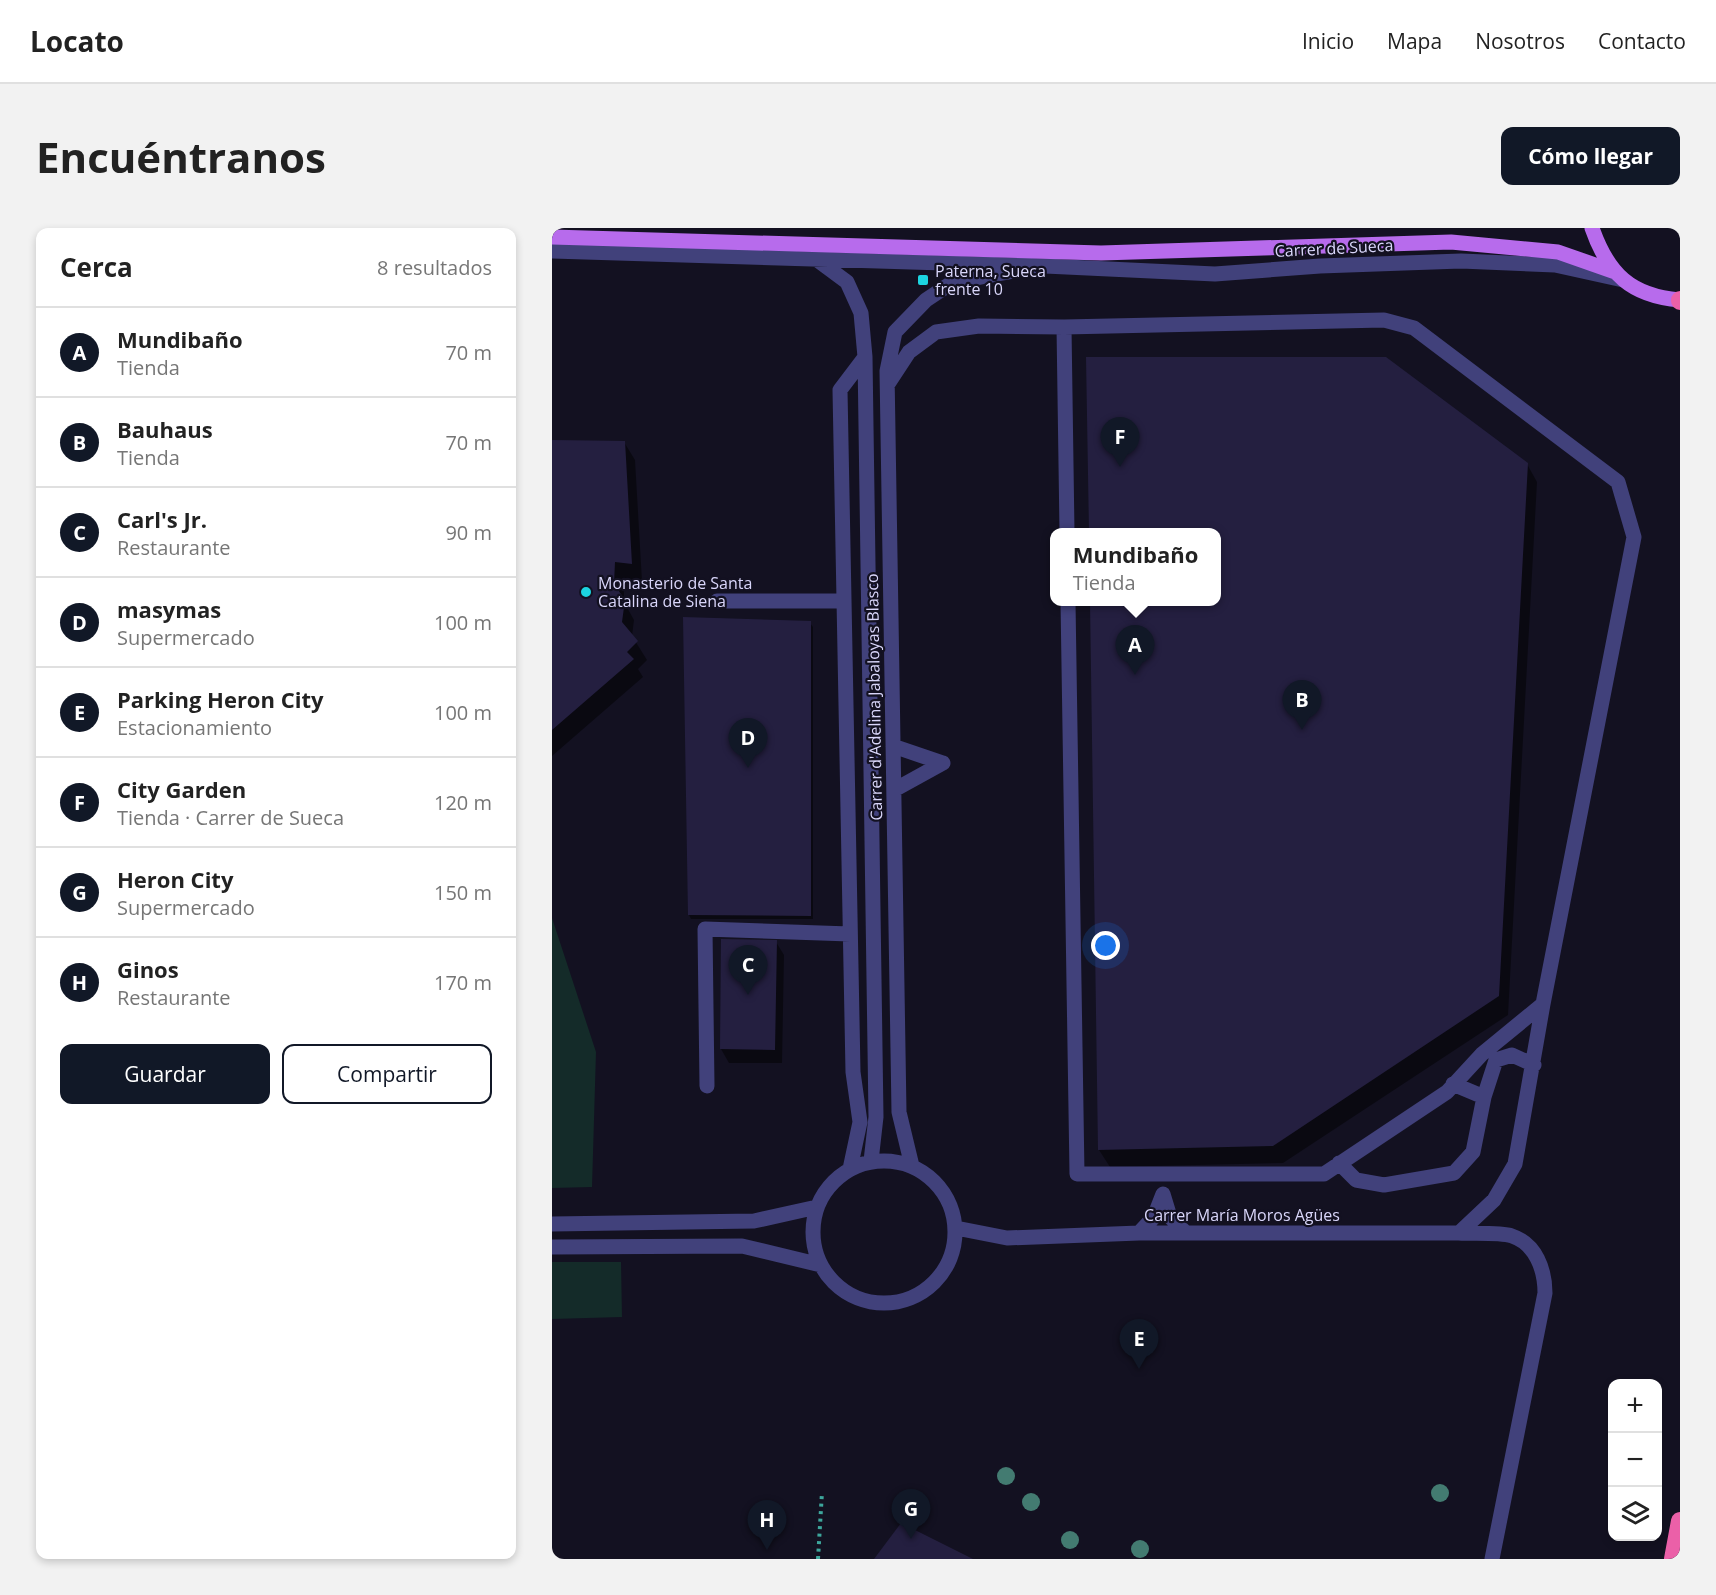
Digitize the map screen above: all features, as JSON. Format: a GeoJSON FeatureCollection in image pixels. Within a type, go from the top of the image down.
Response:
{"type":"FeatureCollection","features":[{"type":"Feature","properties":{"kind":"highway"},"geometry":{"type":"LineString","coordinates":[[1673,1559],[1680,1521]]}},
{"type":"Feature","properties":{"kind":"main road"},"geometry":{"type":"LineString","coordinates":[[1592,228],[1600,252],[1619,276],[1641,291],[1660,298],[1680,300]]}},
{"type":"Feature","properties":{"kind":"main road","name":"Carrer de Sueca"},"geometry":{"type":"LineString","coordinates":[[552,237],[1101,253],[1451,242],[1558,252],[1619,276]]}},
{"type":"Feature","properties":{"kind":"street","name":"Carrer de Sueca"},"geometry":{"type":"LineString","coordinates":[[552,251],[1045,266],[1215,274],[1320,266],[1461,261],[1555,265],[1619,276]]}},
{"type":"Feature","properties":{"kind":"street","name":"Carrer d'Adelina Jabaloyas Blasco"},"geometry":{"type":"LineString","coordinates":[[816,259],[847,282],[861,313],[865,357],[876,1117],[871,1161]]}},
{"type":"Feature","properties":{"kind":"street","name":"Carrer de Sueca"},"geometry":{"type":"LineString","coordinates":[[980,277],[1045,266]]}},
{"type":"Feature","properties":{"kind":"street","name":"Carrer d'Adelina Jabaloyas Blasco"},"geometry":{"type":"LineString","coordinates":[[912,1166],[899,1112],[887,371],[896,332],[926,300],[953,282],[980,277]]}},
{"type":"Feature","properties":{"kind":"street"},"geometry":{"type":"LineString","coordinates":[[888,384],[909,352],[936,332],[979,326],[1064,327],[1384,320],[1414,328],[1618,482],[1634,537],[1515,1164],[1494,1200],[1460,1233]]}},
{"type":"Feature","properties":{"kind":"street"},"geometry":{"type":"LineString","coordinates":[[1064,327],[1067,528]]}},
{"type":"Feature","properties":{"kind":"street","name":"Carrer d'Adelina Jabaloyas Blasco"},"geometry":{"type":"LineString","coordinates":[[850,1169],[860,1122],[853,1072],[840,390],[865,357]]}},
{"type":"Feature","properties":{"kind":"street"},"geometry":{"type":"LineString","coordinates":[[717,601],[844,601]]}},
{"type":"Feature","properties":{"kind":"street"},"geometry":{"type":"LineString","coordinates":[[1068,606],[1077,1174],[1324,1174],[1447,1092],[1482,1054],[1544,1004]]}},
{"type":"Feature","properties":{"kind":"street"},"geometry":{"type":"LineString","coordinates":[[893,746],[943,763],[894,790]]}},
{"type":"Feature","properties":{"kind":"street"},"geometry":{"type":"LineString","coordinates":[[707,1086],[705,929],[850,934]]}},
{"type":"Feature","properties":{"kind":"street"},"geometry":{"type":"LineString","coordinates":[[1340,1163],[1356,1180],[1384,1185],[1454,1173],[1473,1152],[1484,1097],[1496,1060],[1512,1055],[1534,1065]]}},
{"type":"Feature","properties":{"kind":"street"},"geometry":{"type":"LineString","coordinates":[[1453,1084],[1484,1097]]}},
{"type":"Feature","properties":{"kind":"street"},"geometry":{"type":"LineString","coordinates":[[871,1161],[912,1166],[934,1180],[950,1202],[956,1228],[953,1253],[940,1276],[922,1293],[898,1302],[868,1301],[841,1288],[821,1265],[813,1237],[817,1207],[830,1185],[850,1169],[871,1161]]}},
{"type":"Feature","properties":{"kind":"street"},"geometry":{"type":"LineString","coordinates":[[1161,1174],[1162,1194],[1170,1217],[1186,1233]]}},
{"type":"Feature","properties":{"kind":"street"},"geometry":{"type":"LineString","coordinates":[[1138,1233],[1154,1217],[1162,1194]]}},
{"type":"Feature","properties":{"kind":"street"},"geometry":{"type":"LineString","coordinates":[[552,1224],[754,1221],[817,1207]]}},
{"type":"Feature","properties":{"kind":"street","name":"Carrer María Moros Agües"},"geometry":{"type":"LineString","coordinates":[[956,1228],[1007,1238],[1138,1233],[1460,1233],[1511,1236],[1527,1246],[1538,1258],[1545,1276],[1545,1293],[1492,1559]]}},
{"type":"Feature","properties":{"kind":"street"},"geometry":{"type":"LineString","coordinates":[[552,1247],[742,1246],[821,1265]]}},
{"type":"Feature","properties":{"kind":"path"},"geometry":{"type":"LineString","coordinates":[[818,1559],[822,1492]]}},
{"type":"Feature","properties":{"kind":"green space"},"geometry":{"type":"Polygon","coordinates":[[[552,918],[596,1052],[592,1187],[552,1188],[552,918]]]}},
{"type":"Feature","properties":{"kind":"green space"},"geometry":{"type":"Polygon","coordinates":[[[552,1262],[621,1262],[622,1317],[552,1319],[552,1262]]]}},
{"type":"Feature","properties":{"kind":"building"},"geometry":{"type":"Polygon","coordinates":[[[1086,357],[1386,357],[1528,463],[1499,996],[1273,1146],[1098,1150],[1090,606],[1221,606],[1221,528],[1089,528],[1086,357]]]}},
{"type":"Feature","properties":{"kind":"building","name":"Monasterio de Santa Catalina de Siena"},"geometry":{"type":"Polygon","coordinates":[[[552,440],[625,441],[632,564],[615,562],[614,584],[625,600],[622,622],[638,641],[627,652],[634,659],[552,730],[552,440]]]}},
{"type":"Feature","properties":{"kind":"building"},"geometry":{"type":"Polygon","coordinates":[[[683,617],[811,621],[811,916],[688,915],[683,617]]]}},
{"type":"Feature","properties":{"kind":"building"},"geometry":{"type":"Polygon","coordinates":[[[721,939],[777,940],[775,1050],[720,1049],[721,939]]]}},
{"type":"Feature","properties":{"kind":"building"},"geometry":{"type":"Polygon","coordinates":[[[901,1523],[973,1559],[874,1559],[901,1523]]]}},
{"type":"Feature","properties":{"kind":"place","name":"Paterna, Sueca frente 10"},"geometry":{"type":"Point","coordinates":[923,280]}},
{"type":"Feature","properties":{"kind":"place","name":"City Garden"},"geometry":{"type":"Point","coordinates":[1120,467]}},
{"type":"Feature","properties":{"kind":"place","name":"Monasterio de Santa Catalina de Siena"},"geometry":{"type":"Point","coordinates":[586,592]}},
{"type":"Feature","properties":{"kind":"place","name":"Mundibaño"},"geometry":{"type":"Point","coordinates":[1135,675]}},
{"type":"Feature","properties":{"kind":"place","name":"Bauhaus"},"geometry":{"type":"Point","coordinates":[1302,730]}},
{"type":"Feature","properties":{"kind":"place","name":"masymas"},"geometry":{"type":"Point","coordinates":[748,768]}},
{"type":"Feature","properties":{"kind":"place","name":"Carl's Jr."},"geometry":{"type":"Point","coordinates":[748,995]}},
{"type":"Feature","properties":{"kind":"place","name":"Parking Heron City"},"geometry":{"type":"Point","coordinates":[1139,1369]}},
{"type":"Feature","properties":{"kind":"place","name":"Heron City"},"geometry":{"type":"Point","coordinates":[911,1539]}},
{"type":"Feature","properties":{"kind":"place","name":"Ginos"},"geometry":{"type":"Point","coordinates":[767,1550]}}]}
